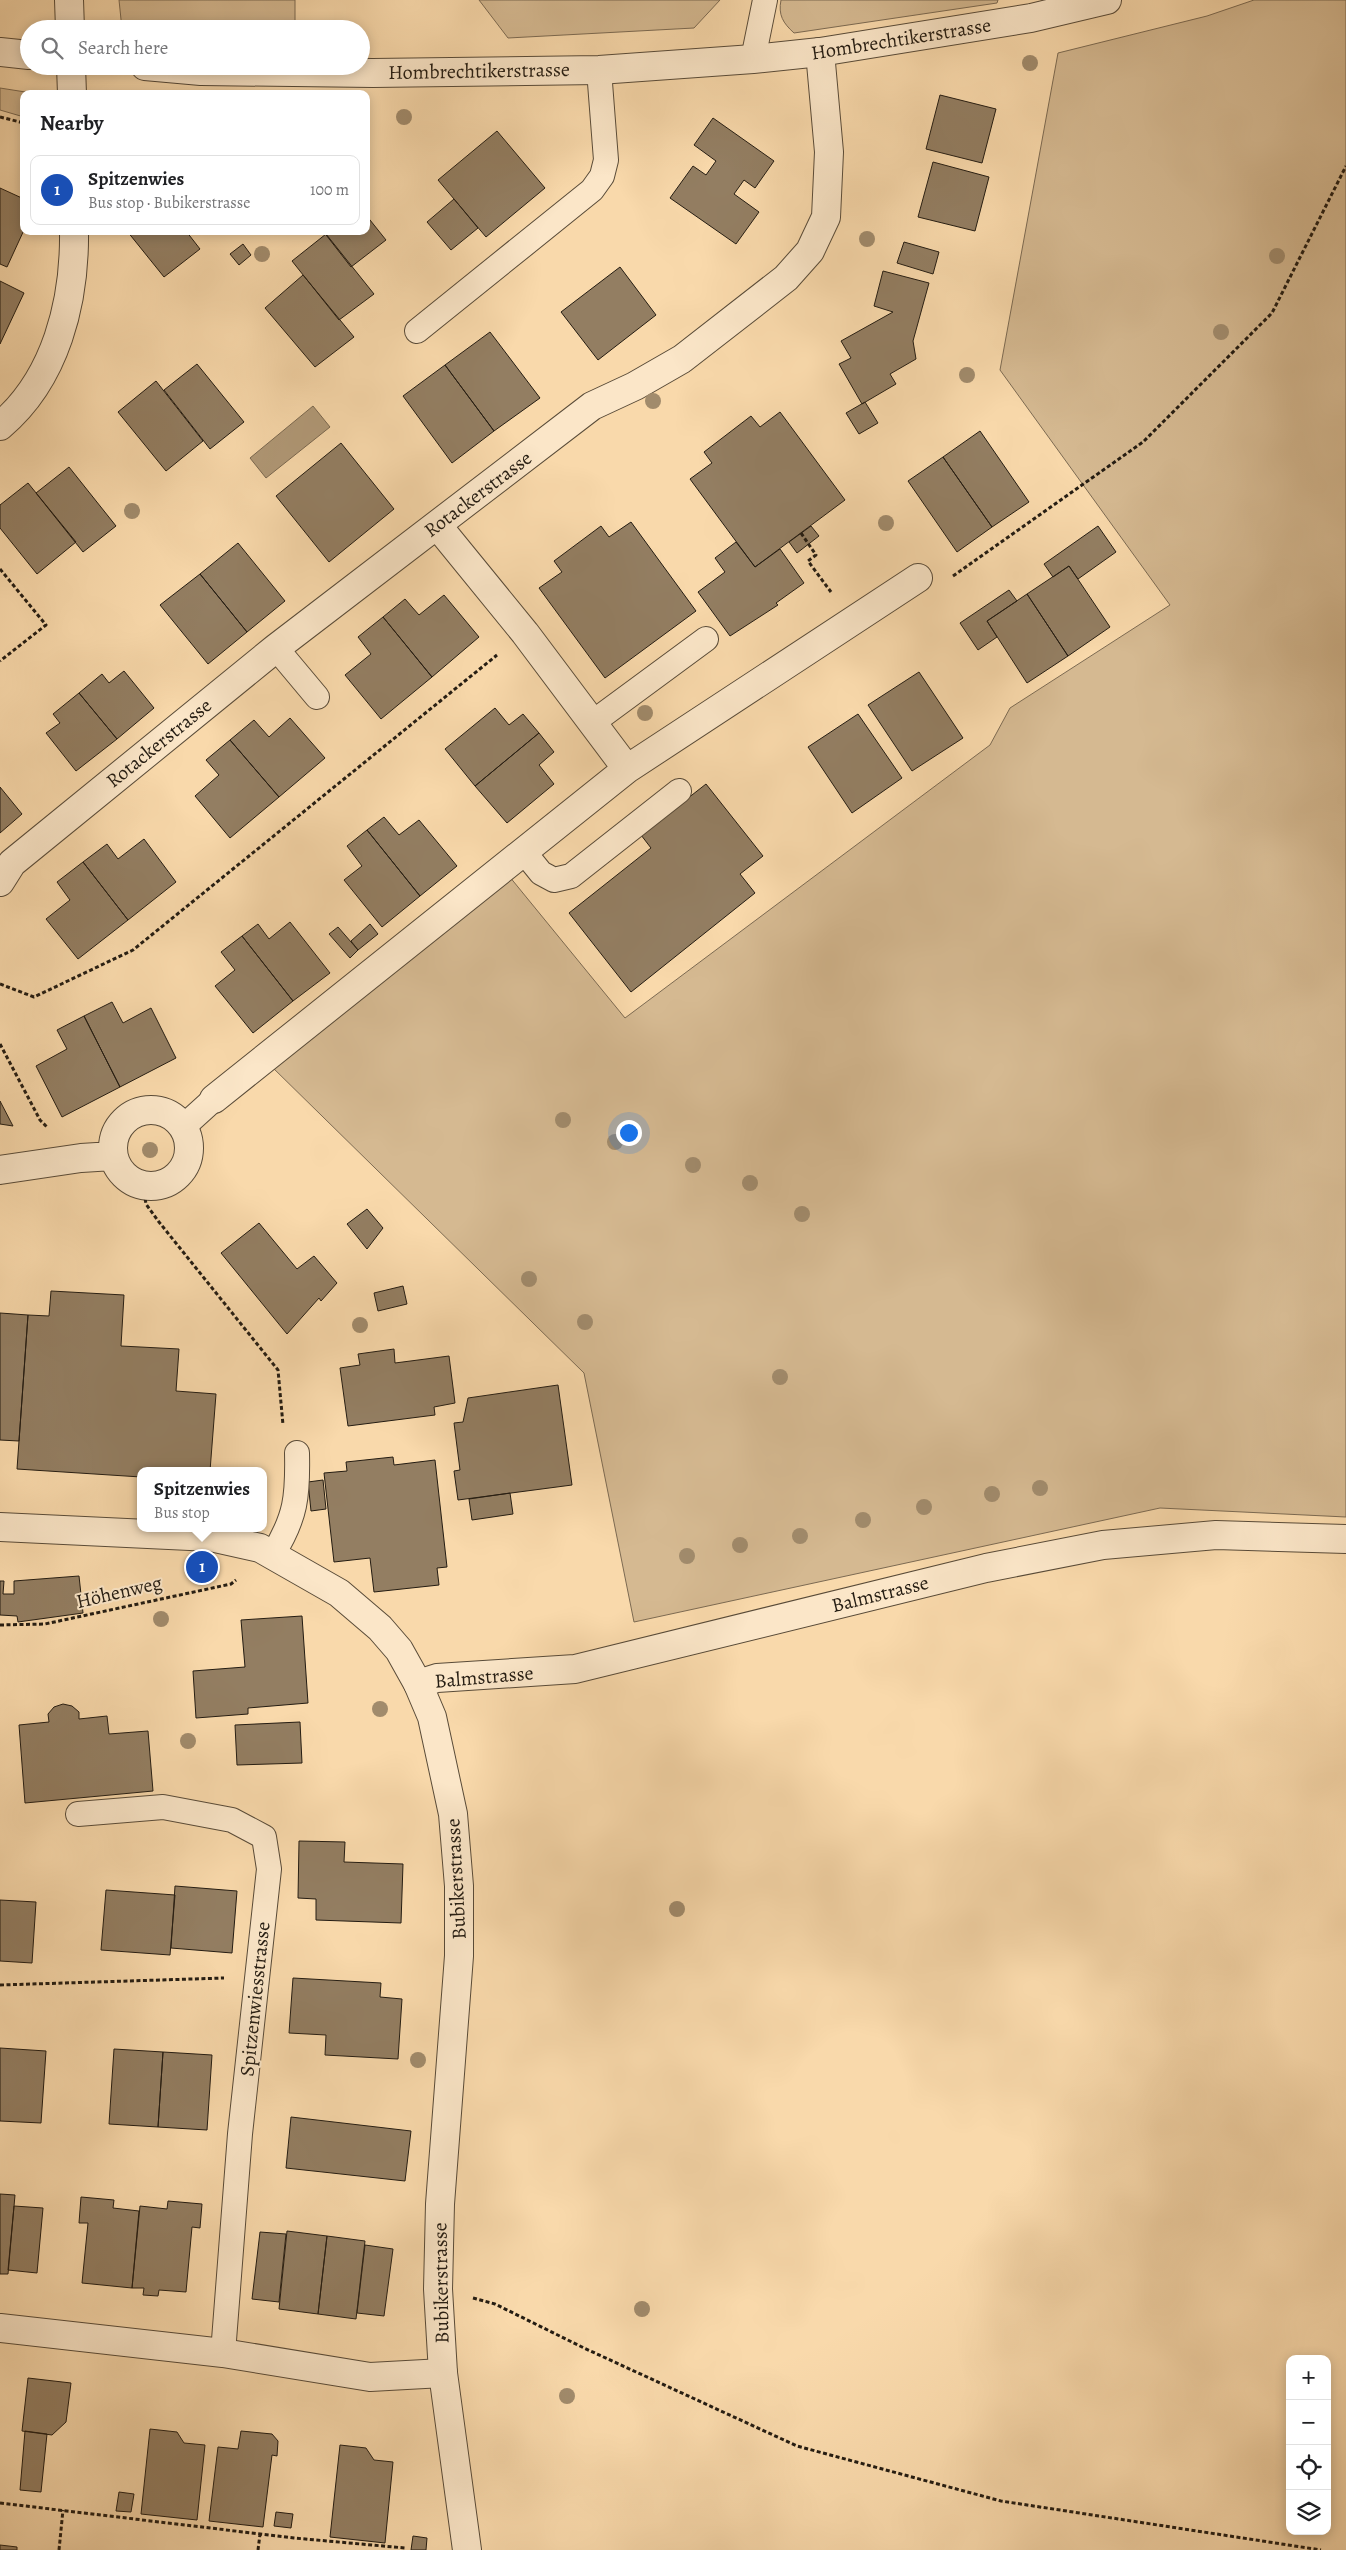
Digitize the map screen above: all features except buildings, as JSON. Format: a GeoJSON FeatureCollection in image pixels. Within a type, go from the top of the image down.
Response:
{"type":"FeatureCollection","features":[{"type":"Feature","properties":{"kind":"street"},"geometry":{"type":"LineString","coordinates":[[69,0],[70,20]]}},
{"type":"Feature","properties":{"kind":"street","name":"Hombrechtikerstrasse"},"geometry":{"type":"LineString","coordinates":[[370,73],[599,70],[753,60],[820,52],[1031,18],[1107,0]]}},
{"type":"Feature","properties":{"kind":"street"},"geometry":{"type":"LineString","coordinates":[[0,52],[20,55]]}},
{"type":"Feature","properties":{"kind":"street","name":"Rotackerstrasse"},"geometry":{"type":"LineString","coordinates":[[0,882],[12,863],[276,648],[592,406],[636,386],[682,358],[786,278],[810,251],[826,217],[830,152],[820,52]]}},
{"type":"Feature","properties":{"kind":"street"},"geometry":{"type":"LineString","coordinates":[[71,75],[72,90]]}},
{"type":"Feature","properties":{"kind":"street"},"geometry":{"type":"LineString","coordinates":[[0,426],[11,417],[33,389],[51,358],[72,286],[74,235]]}},
{"type":"Feature","properties":{"kind":"street"},"geometry":{"type":"LineString","coordinates":[[437,525],[525,633],[627,769]]}},
{"type":"Feature","properties":{"kind":"street"},"geometry":{"type":"LineString","coordinates":[[214,1099],[627,769],[918,578]]}},
{"type":"Feature","properties":{"kind":"street"},"geometry":{"type":"LineString","coordinates":[[142,1110],[162,1112],[179,1122],[182,1128],[188,1138],[188,1158],[179,1175],[162,1185],[143,1186],[129,1180],[119,1169],[114,1156],[114,1136],[125,1120],[142,1110]]}},
{"type":"Feature","properties":{"kind":"street"},"geometry":{"type":"LineString","coordinates":[[0,1170],[81,1158],[114,1156]]}},
{"type":"Feature","properties":{"kind":"street","name":"Bubikerstrasse"},"geometry":{"type":"LineString","coordinates":[[0,1527],[211,1537],[248,1544],[273,1554],[339,1593],[380,1628],[400,1650],[418,1684],[432,1717],[454,1814],[460,1886],[459,1956],[440,2204],[438,2289],[443,2372],[467,2550]]}},
{"type":"Feature","properties":{"kind":"street","name":"Balmstrasse"},"geometry":{"type":"LineString","coordinates":[[418,1684],[436,1678],[575,1669],[986,1568],[1103,1545],[1216,1535],[1346,1539]]}},
{"type":"Feature","properties":{"kind":"street"},"geometry":{"type":"LineString","coordinates":[[0,2328],[223,2353],[370,2377],[443,2372]]}},
{"type":"Feature","properties":{"kind":"lane"},"geometry":{"type":"LineString","coordinates":[[753,60],[765,0]]}},
{"type":"Feature","properties":{"kind":"lane"},"geometry":{"type":"LineString","coordinates":[[417,331],[592,190],[602,176],[606,160],[599,70]]}},
{"type":"Feature","properties":{"kind":"lane"},"geometry":{"type":"LineString","coordinates":[[592,723],[706,639]]}},
{"type":"Feature","properties":{"kind":"lane"},"geometry":{"type":"LineString","coordinates":[[276,648],[317,697]]}},
{"type":"Feature","properties":{"kind":"lane"},"geometry":{"type":"LineString","coordinates":[[524,852],[541,873],[554,880],[570,876],[679,791]]}},
{"type":"Feature","properties":{"kind":"lane"},"geometry":{"type":"LineString","coordinates":[[182,1128],[214,1099]]}},
{"type":"Feature","properties":{"kind":"lane"},"geometry":{"type":"LineString","coordinates":[[273,1554],[288,1529],[298,1493],[297,1453]]}},
{"type":"Feature","properties":{"kind":"lane","name":"Spitzenwiesstrasse"},"geometry":{"type":"LineString","coordinates":[[78,1814],[163,1807],[232,1820],[264,1837],[269,1869],[240,2134],[223,2353]]}},
{"type":"Feature","properties":{"kind":"path"},"geometry":{"type":"LineString","coordinates":[[0,117],[20,122]]}},
{"type":"Feature","properties":{"kind":"path"},"geometry":{"type":"LineString","coordinates":[[918,578],[953,576],[1142,442],[1272,313],[1346,166]]}},
{"type":"Feature","properties":{"kind":"path"},"geometry":{"type":"LineString","coordinates":[[801,533],[816,555],[808,561],[851,621]]}},
{"type":"Feature","properties":{"kind":"path"},"geometry":{"type":"LineString","coordinates":[[0,569],[46,625],[0,661]]}},
{"type":"Feature","properties":{"kind":"path"},"geometry":{"type":"LineString","coordinates":[[0,984],[34,996],[133,950],[525,633]]}},
{"type":"Feature","properties":{"kind":"path"},"geometry":{"type":"LineString","coordinates":[[0,1044],[40,1120],[81,1158]]}},
{"type":"Feature","properties":{"kind":"path"},"geometry":{"type":"LineString","coordinates":[[143,1186],[146,1204],[159,1222],[278,1370],[283,1435],[297,1453]]}},
{"type":"Feature","properties":{"kind":"path","name":"Höhenweg"},"geometry":{"type":"LineString","coordinates":[[0,1624],[45,1624],[231,1584],[242,1575]]}},
{"type":"Feature","properties":{"kind":"path"},"geometry":{"type":"LineString","coordinates":[[0,1985],[257,1977]]}},
{"type":"Feature","properties":{"kind":"path"},"geometry":{"type":"LineString","coordinates":[[438,2289],[495,2304],[584,2348],[797,2446],[1001,2501],[1321,2550]]}},
{"type":"Feature","properties":{"kind":"path"},"geometry":{"type":"LineString","coordinates":[[0,2503],[260,2534],[405,2548]]}},
{"type":"Feature","properties":{"kind":"path"},"geometry":{"type":"LineString","coordinates":[[59,2550],[63,2510]]}},
{"type":"Feature","properties":{"kind":"path"},"geometry":{"type":"LineString","coordinates":[[258,2550],[260,2534]]}},
{"type":"Feature","properties":{"kind":"shaded area"},"geometry":{"type":"Polygon","coordinates":[[[119,0],[295,0],[295,20],[121,20],[119,0]]]}},
{"type":"Feature","properties":{"kind":"shaded area"},"geometry":{"type":"Polygon","coordinates":[[[479,0],[720,0],[694,28],[508,38],[479,0]]]}},
{"type":"Feature","properties":{"kind":"shaded area"},"geometry":{"type":"Polygon","coordinates":[[[781,0],[998,0],[997,3],[794,33],[782,18],[780,10],[781,0]]]}},
{"type":"Feature","properties":{"kind":"shaded area"},"geometry":{"type":"Polygon","coordinates":[[[1254,0],[1346,0],[1346,1517],[1160,1508],[634,1622],[584,1373],[270,1065],[509,876],[625,1018],[990,745],[1010,708],[1170,605],[1000,370],[1058,53],[1207,16],[1254,0]]]}},
{"type":"Feature","properties":{"kind":"shaded area"},"geometry":{"type":"Polygon","coordinates":[[[0,88],[20,91],[20,116],[0,110],[0,88]]]}},
{"type":"Feature","properties":{"kind":"shaded area"},"geometry":{"type":"Polygon","coordinates":[[[313,406],[330,427],[266,478],[250,458],[313,406]]]}},
{"type":"Feature","properties":{"kind":"place","name":"Spitzenwies"},"geometry":{"type":"Point","coordinates":[202,1567]}}]}
